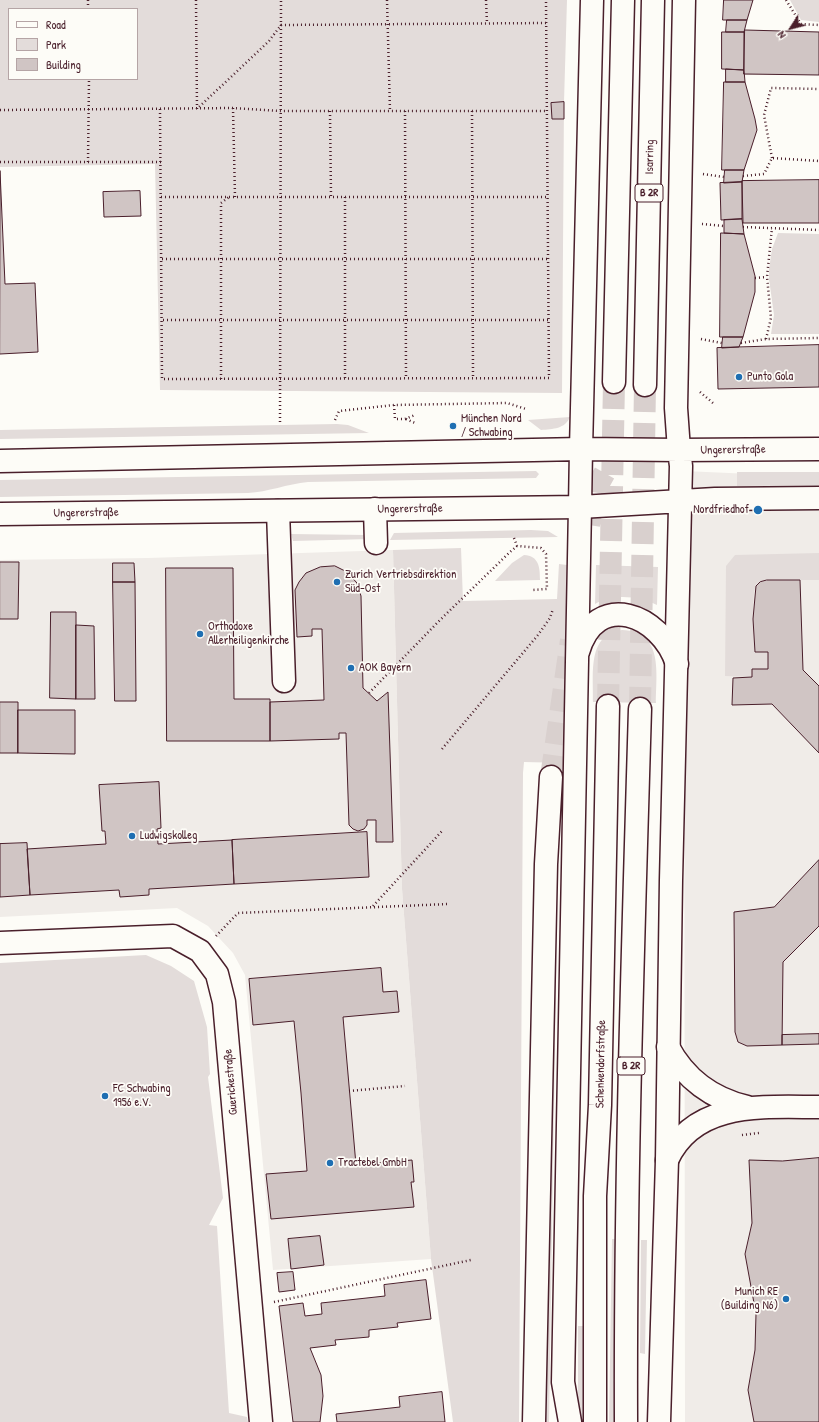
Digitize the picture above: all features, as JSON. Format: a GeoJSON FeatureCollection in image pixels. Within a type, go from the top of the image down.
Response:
{"type":"FeatureCollection","features":[{"type":"Feature","properties":{"kind":"main road"},"geometry":{"type":"LineString","coordinates":[[555,1422],[563,1382],[581,449],[592,0]]}},
{"type":"Feature","properties":{"kind":"main road","name":"B 2R"},"geometry":{"type":"LineString","coordinates":[[614,382],[623,0]]}},
{"type":"Feature","properties":{"kind":"main road","name":"Isarring"},"geometry":{"type":"LineString","coordinates":[[645,385],[653,0]]}},
{"type":"Feature","properties":{"kind":"main road"},"geometry":{"type":"LineString","coordinates":[[659,1422],[667,1160],[668,1047],[680,501],[676,408],[684,0]]}},
{"type":"Feature","properties":{"kind":"main road","name":"Ungererstraße"},"geometry":{"type":"LineString","coordinates":[[0,461],[581,449],[819,449]]}},
{"type":"Feature","properties":{"kind":"main road","name":"Ungererstraße"},"geometry":{"type":"LineString","coordinates":[[0,514],[580,507],[715,499],[819,498]]}},
{"type":"Feature","properties":{"kind":"main road"},"geometry":{"type":"LineString","coordinates":[[375,509],[376,543]]}},
{"type":"Feature","properties":{"kind":"main road"},"geometry":{"type":"LineString","coordinates":[[278,511],[284,681]]}},
{"type":"Feature","properties":{"kind":"main road"},"geometry":{"type":"LineString","coordinates":[[578,652],[586,635],[603,619],[616,614],[631,615],[646,622],[654,629],[670,650],[676,664]]}},
{"type":"Feature","properties":{"kind":"main road","name":"Schenkendorfstraße"},"geometry":{"type":"LineString","coordinates":[[595,1422],[595,1196],[600,1105],[608,706]]}},
{"type":"Feature","properties":{"kind":"main road","name":"B 2R"},"geometry":{"type":"LineString","coordinates":[[626,1422],[630,1101],[640,709]]}},
{"type":"Feature","properties":{"kind":"main road"},"geometry":{"type":"LineString","coordinates":[[534,1422],[546,864],[550,777]]}},
{"type":"Feature","properties":{"kind":"main road","name":"Guerickestraße"},"geometry":{"type":"LineString","coordinates":[[0,943],[173,936],[200,952],[217,974],[224,1002],[261,1422]]}},
{"type":"Feature","properties":{"kind":"main road"},"geometry":{"type":"LineString","coordinates":[[668,1047],[680,1066],[694,1081],[722,1099],[749,1107]]}},
{"type":"Feature","properties":{"kind":"main road"},"geometry":{"type":"LineString","coordinates":[[667,1160],[676,1144],[694,1128],[722,1113],[749,1107],[819,1107]]}},
{"type":"Feature","properties":{"kind":"main road"},"geometry":{"type":"LineString","coordinates":[[563,1382],[570,1422]]}},
{"type":"Feature","properties":{"kind":"path"},"geometry":{"type":"LineString","coordinates":[[196,0],[197,109]]}},
{"type":"Feature","properties":{"kind":"path"},"geometry":{"type":"LineString","coordinates":[[280,422],[281,0]]}},
{"type":"Feature","properties":{"kind":"path"},"geometry":{"type":"LineString","coordinates":[[387,0],[390,111]]}},
{"type":"Feature","properties":{"kind":"path"},"geometry":{"type":"LineString","coordinates":[[486,0],[487,23]]}},
{"type":"Feature","properties":{"kind":"path"},"geometry":{"type":"LineString","coordinates":[[160,109],[162,379],[549,378],[546,0]]}},
{"type":"Feature","properties":{"kind":"path"},"geometry":{"type":"LineString","coordinates":[[786,0],[801,24],[819,25]]}},
{"type":"Feature","properties":{"kind":"path"},"geometry":{"type":"LineString","coordinates":[[282,25],[546,23]]}},
{"type":"Feature","properties":{"kind":"path"},"geometry":{"type":"LineString","coordinates":[[197,109],[269,41],[282,25]]}},
{"type":"Feature","properties":{"kind":"path"},"geometry":{"type":"LineString","coordinates":[[88,162],[90,109],[89,80]]}},
{"type":"Feature","properties":{"kind":"path"},"geometry":{"type":"LineString","coordinates":[[743,176],[764,174],[772,158],[764,115],[771,88],[819,89]]}},
{"type":"Feature","properties":{"kind":"path"},"geometry":{"type":"LineString","coordinates":[[233,108],[235,197]]}},
{"type":"Feature","properties":{"kind":"path"},"geometry":{"type":"LineString","coordinates":[[0,110],[233,108],[281,111],[546,111]]}},
{"type":"Feature","properties":{"kind":"path"},"geometry":{"type":"LineString","coordinates":[[330,111],[331,197]]}},
{"type":"Feature","properties":{"kind":"path"},"geometry":{"type":"LineString","coordinates":[[405,111],[406,379]]}},
{"type":"Feature","properties":{"kind":"path"},"geometry":{"type":"LineString","coordinates":[[472,111],[473,378]]}},
{"type":"Feature","properties":{"kind":"path"},"geometry":{"type":"LineString","coordinates":[[772,158],[819,161]]}},
{"type":"Feature","properties":{"kind":"path"},"geometry":{"type":"LineString","coordinates":[[0,162],[161,162]]}},
{"type":"Feature","properties":{"kind":"path"},"geometry":{"type":"LineString","coordinates":[[703,174],[724,177]]}},
{"type":"Feature","properties":{"kind":"path"},"geometry":{"type":"LineString","coordinates":[[161,197],[547,197]]}},
{"type":"Feature","properties":{"kind":"path"},"geometry":{"type":"LineString","coordinates":[[221,379],[221,203],[229,197]]}},
{"type":"Feature","properties":{"kind":"path"},"geometry":{"type":"LineString","coordinates":[[344,197],[345,379]]}},
{"type":"Feature","properties":{"kind":"path"},"geometry":{"type":"LineString","coordinates":[[701,224],[724,226]]}},
{"type":"Feature","properties":{"kind":"path"},"geometry":{"type":"LineString","coordinates":[[743,227],[819,230]]}},
{"type":"Feature","properties":{"kind":"path"},"geometry":{"type":"LineString","coordinates":[[766,339],[771,318],[766,277],[772,228]]}},
{"type":"Feature","properties":{"kind":"path"},"geometry":{"type":"LineString","coordinates":[[162,259],[548,259]]}},
{"type":"Feature","properties":{"kind":"path"},"geometry":{"type":"LineString","coordinates":[[755,278],[766,277]]}},
{"type":"Feature","properties":{"kind":"path"},"geometry":{"type":"LineString","coordinates":[[162,320],[548,320]]}},
{"type":"Feature","properties":{"kind":"path"},"geometry":{"type":"LineString","coordinates":[[698,338],[722,343]]}},
{"type":"Feature","properties":{"kind":"path"},"geometry":{"type":"LineString","coordinates":[[741,343],[766,339],[819,338]]}},
{"type":"Feature","properties":{"kind":"path"},"geometry":{"type":"LineString","coordinates":[[335,420],[339,411],[394,405],[507,403],[526,409]]}},
{"type":"Feature","properties":{"kind":"path"},"geometry":{"type":"LineString","coordinates":[[394,405],[395,419],[405,419],[415,423]]}},
{"type":"Feature","properties":{"kind":"path"},"geometry":{"type":"LineString","coordinates":[[405,419],[415,414]]}},
{"type":"Feature","properties":{"kind":"path"},"geometry":{"type":"LineString","coordinates":[[514,538],[517,546]]}},
{"type":"Feature","properties":{"kind":"path"},"geometry":{"type":"LineString","coordinates":[[369,693],[440,620],[517,546],[541,548],[546,554],[547,590],[532,590]]}},
{"type":"Feature","properties":{"kind":"path"},"geometry":{"type":"LineString","coordinates":[[442,750],[538,636],[550,618],[554,607]]}},
{"type":"Feature","properties":{"kind":"path"},"geometry":{"type":"LineString","coordinates":[[373,907],[443,830]]}},
{"type":"Feature","properties":{"kind":"path"},"geometry":{"type":"LineString","coordinates":[[200,952],[238,913],[448,904]]}},
{"type":"Feature","properties":{"kind":"path"},"geometry":{"type":"LineString","coordinates":[[349,1091],[405,1086]]}},
{"type":"Feature","properties":{"kind":"path"},"geometry":{"type":"LineString","coordinates":[[736,1136],[766,1132]]}},
{"type":"Feature","properties":{"kind":"path"},"geometry":{"type":"LineString","coordinates":[[251,1307],[471,1260]]}},
{"type":"Feature","properties":{"kind":"shaded area"},"geometry":{"type":"Polygon","coordinates":[[[684,471],[819,477],[819,1422],[685,1422],[684,471]]]}},
{"type":"Feature","properties":{"kind":"shaded area"},"geometry":{"type":"Polygon","coordinates":[[[393,550],[402,889],[431,1259],[273,1270],[245,975],[233,953],[208,926],[177,908],[0,917],[0,560],[148,558],[393,550]]]}},
{"type":"Feature","properties":{"kind":"green space"},"geometry":{"type":"Polygon","coordinates":[[[0,0],[567,0],[564,102],[562,393],[160,390],[155,164],[0,167],[0,0]]]}},
{"type":"Feature","properties":{"kind":"green space"},"geometry":{"type":"Polygon","coordinates":[[[790,0],[819,0],[819,22],[801,20],[790,0]]]}},
{"type":"Feature","properties":{"kind":"green space"},"geometry":{"type":"Polygon","coordinates":[[[778,233],[819,234],[819,334],[771,334],[774,315],[769,269],[772,249],[778,233]]]}},
{"type":"Feature","properties":{"kind":"green space"},"geometry":{"type":"Polygon","coordinates":[[[570,417],[562,426],[554,429],[541,430],[528,420],[570,417]]]}},
{"type":"Feature","properties":{"kind":"green space"},"geometry":{"type":"Polygon","coordinates":[[[348,425],[369,433],[0,439],[0,430],[348,425]]]}},
{"type":"Feature","properties":{"kind":"green space"},"geometry":{"type":"Polygon","coordinates":[[[536,471],[539,474],[536,478],[308,482],[248,493],[0,497],[0,480],[536,471]]]}},
{"type":"Feature","properties":{"kind":"green space"},"geometry":{"type":"Polygon","coordinates":[[[737,472],[819,472],[819,485],[737,486],[737,472]]]}},
{"type":"Feature","properties":{"kind":"green space"},"geometry":{"type":"Polygon","coordinates":[[[531,530],[548,531],[558,537],[390,540],[394,533],[531,530]]]}},
{"type":"Feature","properties":{"kind":"green space"},"geometry":{"type":"Polygon","coordinates":[[[291,534],[366,535],[370,539],[293,541],[291,534]]]}},
{"type":"Feature","properties":{"kind":"green space"},"geometry":{"type":"Polygon","coordinates":[[[461,548],[463,601],[557,599],[559,564],[567,565],[565,763],[524,762],[523,773],[519,1422],[453,1422],[431,1259],[402,889],[393,550],[461,548]]]}},
{"type":"Feature","properties":{"kind":"green space"},"geometry":{"type":"Polygon","coordinates":[[[819,553],[819,580],[767,580],[756,585],[754,590],[753,607],[755,651],[768,652],[768,669],[752,669],[752,677],[725,676],[726,566],[735,555],[819,553]]]}},
{"type":"Feature","properties":{"kind":"green space"},"geometry":{"type":"Polygon","coordinates":[[[524,555],[533,558],[538,563],[540,580],[495,581],[512,563],[524,555]]]}},
{"type":"Feature","properties":{"kind":"green space"},"geometry":{"type":"Polygon","coordinates":[[[596,565],[658,567],[657,605],[626,597],[610,598],[595,604],[596,565]]]}},
{"type":"Feature","properties":{"kind":"green space"},"geometry":{"type":"Polygon","coordinates":[[[622,630],[636,632],[645,638],[651,646],[655,656],[656,667],[656,703],[593,702],[593,669],[597,648],[602,639],[610,633],[622,630]]]}},
{"type":"Feature","properties":{"kind":"green space","name":"FC Schwabing 1956 e.V."},"geometry":{"type":"Polygon","coordinates":[[[146,955],[171,966],[194,981],[207,1027],[210,1074],[208,1077],[223,1198],[209,1225],[217,1226],[229,1413],[247,1417],[248,1422],[0,1422],[0,963],[146,955]]]}},
{"type":"Feature","properties":{"kind":"green space"},"geometry":{"type":"Polygon","coordinates":[[[550,980],[556,980],[549,1422],[541,1422],[550,980]]]}},
{"type":"Feature","properties":{"kind":"green space"},"geometry":{"type":"Polygon","coordinates":[[[612,1239],[616,1239],[616,1422],[609,1422],[612,1239]]]}},
{"type":"Feature","properties":{"kind":"green space"},"geometry":{"type":"Polygon","coordinates":[[[641,1240],[647,1240],[645,1354],[640,1353],[641,1240]]]}},
{"type":"Feature","properties":{"kind":"green space"},"geometry":{"type":"Polygon","coordinates":[[[578,1326],[584,1326],[584,1422],[578,1422],[578,1326]]]}},
{"type":"Feature","properties":{"kind":"building"},"geometry":{"type":"Polygon","coordinates":[[[724,0],[753,0],[747,20],[723,20],[724,0]]]}},
{"type":"Feature","properties":{"kind":"building"},"geometry":{"type":"Polygon","coordinates":[[[727,20],[747,20],[744,32],[726,32],[727,20]]]}},
{"type":"Feature","properties":{"kind":"building"},"geometry":{"type":"Polygon","coordinates":[[[745,30],[819,32],[819,75],[744,74],[745,30]]]}},
{"type":"Feature","properties":{"kind":"building"},"geometry":{"type":"Polygon","coordinates":[[[722,32],[744,32],[744,70],[722,69],[722,32]]]}},
{"type":"Feature","properties":{"kind":"building"},"geometry":{"type":"Polygon","coordinates":[[[726,69],[744,70],[745,82],[726,82],[726,69]]]}},
{"type":"Feature","properties":{"kind":"building"},"geometry":{"type":"Polygon","coordinates":[[[724,82],[745,82],[755,119],[757,130],[744,170],[722,170],[724,82]]]}},
{"type":"Feature","properties":{"kind":"building"},"geometry":{"type":"Polygon","coordinates":[[[564,102],[564,119],[552,119],[551,103],[564,102]]]}},
{"type":"Feature","properties":{"kind":"building"},"geometry":{"type":"Polygon","coordinates":[[[725,170],[744,170],[742,182],[724,183],[725,170]]]}},
{"type":"Feature","properties":{"kind":"building"},"geometry":{"type":"Polygon","coordinates":[[[0,171],[5,284],[35,283],[38,352],[0,354],[0,171]]]}},
{"type":"Feature","properties":{"kind":"building"},"geometry":{"type":"Polygon","coordinates":[[[819,180],[819,223],[743,223],[742,181],[819,180]]]}},
{"type":"Feature","properties":{"kind":"building"},"geometry":{"type":"Polygon","coordinates":[[[742,182],[742,219],[721,220],[720,183],[742,182]]]}},
{"type":"Feature","properties":{"kind":"building"},"geometry":{"type":"Polygon","coordinates":[[[140,191],[141,216],[104,217],[103,192],[140,191]]]}},
{"type":"Feature","properties":{"kind":"building"},"geometry":{"type":"Polygon","coordinates":[[[742,219],[744,234],[724,233],[724,220],[742,219]]]}},
{"type":"Feature","properties":{"kind":"building"},"geometry":{"type":"Polygon","coordinates":[[[721,233],[744,234],[755,276],[755,292],[743,337],[720,337],[721,233]]]}},
{"type":"Feature","properties":{"kind":"building"},"geometry":{"type":"Polygon","coordinates":[[[723,337],[743,337],[739,347],[722,348],[723,337]]]}},
{"type":"Feature","properties":{"kind":"building"},"geometry":{"type":"Polygon","coordinates":[[[819,345],[819,387],[718,389],[717,348],[819,345]]]}},
{"type":"Feature","properties":{"kind":"building"},"geometry":{"type":"Polygon","coordinates":[[[0,562],[19,562],[18,619],[0,619],[0,562]]]}},
{"type":"Feature","properties":{"kind":"building"},"geometry":{"type":"Polygon","coordinates":[[[113,563],[134,563],[135,582],[113,582],[113,563]]]}},
{"type":"Feature","properties":{"kind":"building"},"geometry":{"type":"Polygon","coordinates":[[[335,566],[347,572],[357,583],[361,596],[363,688],[377,701],[388,692],[393,842],[376,842],[376,820],[367,820],[367,825],[364,829],[358,831],[349,825],[346,733],[339,733],[339,739],[270,741],[270,702],[324,700],[322,629],[312,629],[312,636],[297,637],[295,590],[306,573],[320,567],[335,566]]]}},
{"type":"Feature","properties":{"kind":"building","name":"Orthodoxe Allerheiligenkirche"},"geometry":{"type":"Polygon","coordinates":[[[166,568],[233,568],[234,699],[270,699],[270,741],[167,741],[166,568]]]}},
{"type":"Feature","properties":{"kind":"building"},"geometry":{"type":"Polygon","coordinates":[[[767,580],[800,580],[803,670],[819,686],[819,753],[772,704],[732,705],[733,678],[752,677],[752,669],[768,669],[768,652],[755,652],[753,619],[756,586],[760,582],[767,580]]]}},
{"type":"Feature","properties":{"kind":"building"},"geometry":{"type":"Polygon","coordinates":[[[113,582],[135,582],[136,701],[115,701],[113,582]]]}},
{"type":"Feature","properties":{"kind":"building"},"geometry":{"type":"Polygon","coordinates":[[[51,612],[76,612],[76,699],[50,698],[51,612]]]}},
{"type":"Feature","properties":{"kind":"building"},"geometry":{"type":"Polygon","coordinates":[[[76,625],[94,626],[95,699],[76,699],[76,625]]]}},
{"type":"Feature","properties":{"kind":"building"},"geometry":{"type":"Polygon","coordinates":[[[0,702],[18,702],[18,753],[0,753],[0,702]]]}},
{"type":"Feature","properties":{"kind":"building"},"geometry":{"type":"Polygon","coordinates":[[[18,710],[75,710],[75,754],[18,753],[18,710]]]}},
{"type":"Feature","properties":{"kind":"building","name":"Ludwigskolleg"},"geometry":{"type":"Polygon","coordinates":[[[159,782],[161,828],[157,829],[158,844],[232,840],[234,884],[149,889],[149,895],[120,897],[119,890],[30,895],[27,849],[106,844],[105,831],[102,831],[99,785],[159,782]]]}},
{"type":"Feature","properties":{"kind":"building"},"geometry":{"type":"Polygon","coordinates":[[[367,832],[369,877],[234,884],[232,840],[367,832]]]}},
{"type":"Feature","properties":{"kind":"building"},"geometry":{"type":"Polygon","coordinates":[[[27,843],[30,895],[0,897],[0,844],[27,843]]]}},
{"type":"Feature","properties":{"kind":"building"},"geometry":{"type":"Polygon","coordinates":[[[819,860],[819,926],[783,962],[782,1045],[747,1046],[738,1042],[735,1032],[734,912],[774,907],[819,860]]]}},
{"type":"Feature","properties":{"kind":"building"},"geometry":{"type":"Polygon","coordinates":[[[381,968],[383,992],[397,991],[399,1012],[343,1017],[356,1165],[412,1160],[414,1182],[411,1182],[414,1207],[271,1219],[266,1174],[307,1171],[301,1093],[294,1021],[253,1025],[249,979],[381,968]]]}},
{"type":"Feature","properties":{"kind":"building"},"geometry":{"type":"Polygon","coordinates":[[[819,1034],[819,1044],[782,1045],[782,1035],[819,1034]]]}},
{"type":"Feature","properties":{"kind":"building","name":"Munich RE (Building N6)"},"geometry":{"type":"Polygon","coordinates":[[[819,1158],[819,1422],[754,1422],[748,1390],[755,1350],[756,1314],[745,1254],[752,1223],[749,1160],[782,1161],[819,1158]]]}},
{"type":"Feature","properties":{"kind":"building"},"geometry":{"type":"Polygon","coordinates":[[[320,1236],[324,1265],[291,1269],[288,1239],[320,1236]]]}},
{"type":"Feature","properties":{"kind":"building"},"geometry":{"type":"Polygon","coordinates":[[[293,1272],[295,1290],[279,1292],[277,1273],[293,1272]]]}},
{"type":"Feature","properties":{"kind":"building"},"geometry":{"type":"Polygon","coordinates":[[[426,1280],[431,1319],[397,1323],[398,1327],[369,1330],[369,1337],[335,1340],[336,1345],[310,1348],[321,1375],[323,1396],[320,1422],[293,1422],[279,1306],[303,1303],[305,1316],[322,1314],[321,1303],[385,1296],[384,1285],[426,1280]]]}},
{"type":"Feature","properties":{"kind":"building"},"geometry":{"type":"Polygon","coordinates":[[[442,1392],[445,1422],[337,1422],[336,1414],[400,1407],[399,1397],[442,1392]]]}},
{"type":"Feature","properties":{"kind":"tunnel"},"geometry":{"type":"LineString","coordinates":[[608,706],[614,382]]}},
{"type":"Feature","properties":{"kind":"tunnel"},"geometry":{"type":"LineString","coordinates":[[640,709],[645,385]]}},
{"type":"Feature","properties":{"kind":"tunnel"},"geometry":{"type":"LineString","coordinates":[[589,525],[595,490],[613,458]]}},
{"type":"Feature","properties":{"kind":"tunnel"},"geometry":{"type":"LineString","coordinates":[[551,777],[571,640]]}},
{"type":"Feature","properties":{"kind":"place","name":"Punto Gola"},"geometry":{"type":"Point","coordinates":[739,377]}},
{"type":"Feature","properties":{"kind":"place","name":"München Nord / Schwabing"},"geometry":{"type":"Point","coordinates":[453,426]}},
{"type":"Feature","properties":{"kind":"place","name":"Nordfriedhof"},"geometry":{"type":"Point","coordinates":[758,510]}},
{"type":"Feature","properties":{"kind":"place","name":"Zurich Vertriebsdirektion Süd-Ost"},"geometry":{"type":"Point","coordinates":[337,582]}},
{"type":"Feature","properties":{"kind":"place","name":"Orthodoxe Allerheiligenkirche"},"geometry":{"type":"Point","coordinates":[200,634]}},
{"type":"Feature","properties":{"kind":"place","name":"AOK Bayern"},"geometry":{"type":"Point","coordinates":[351,668]}},
{"type":"Feature","properties":{"kind":"place","name":"Ludwigskolleg"},"geometry":{"type":"Point","coordinates":[132,836]}},
{"type":"Feature","properties":{"kind":"place","name":"FC Schwabing 1956 e.V."},"geometry":{"type":"Point","coordinates":[105,1096]}},
{"type":"Feature","properties":{"kind":"place","name":"Tractebel GmbH"},"geometry":{"type":"Point","coordinates":[330,1163]}},
{"type":"Feature","properties":{"kind":"place","name":"Munich RE (Building N6)"},"geometry":{"type":"Point","coordinates":[786,1299]}}]}
